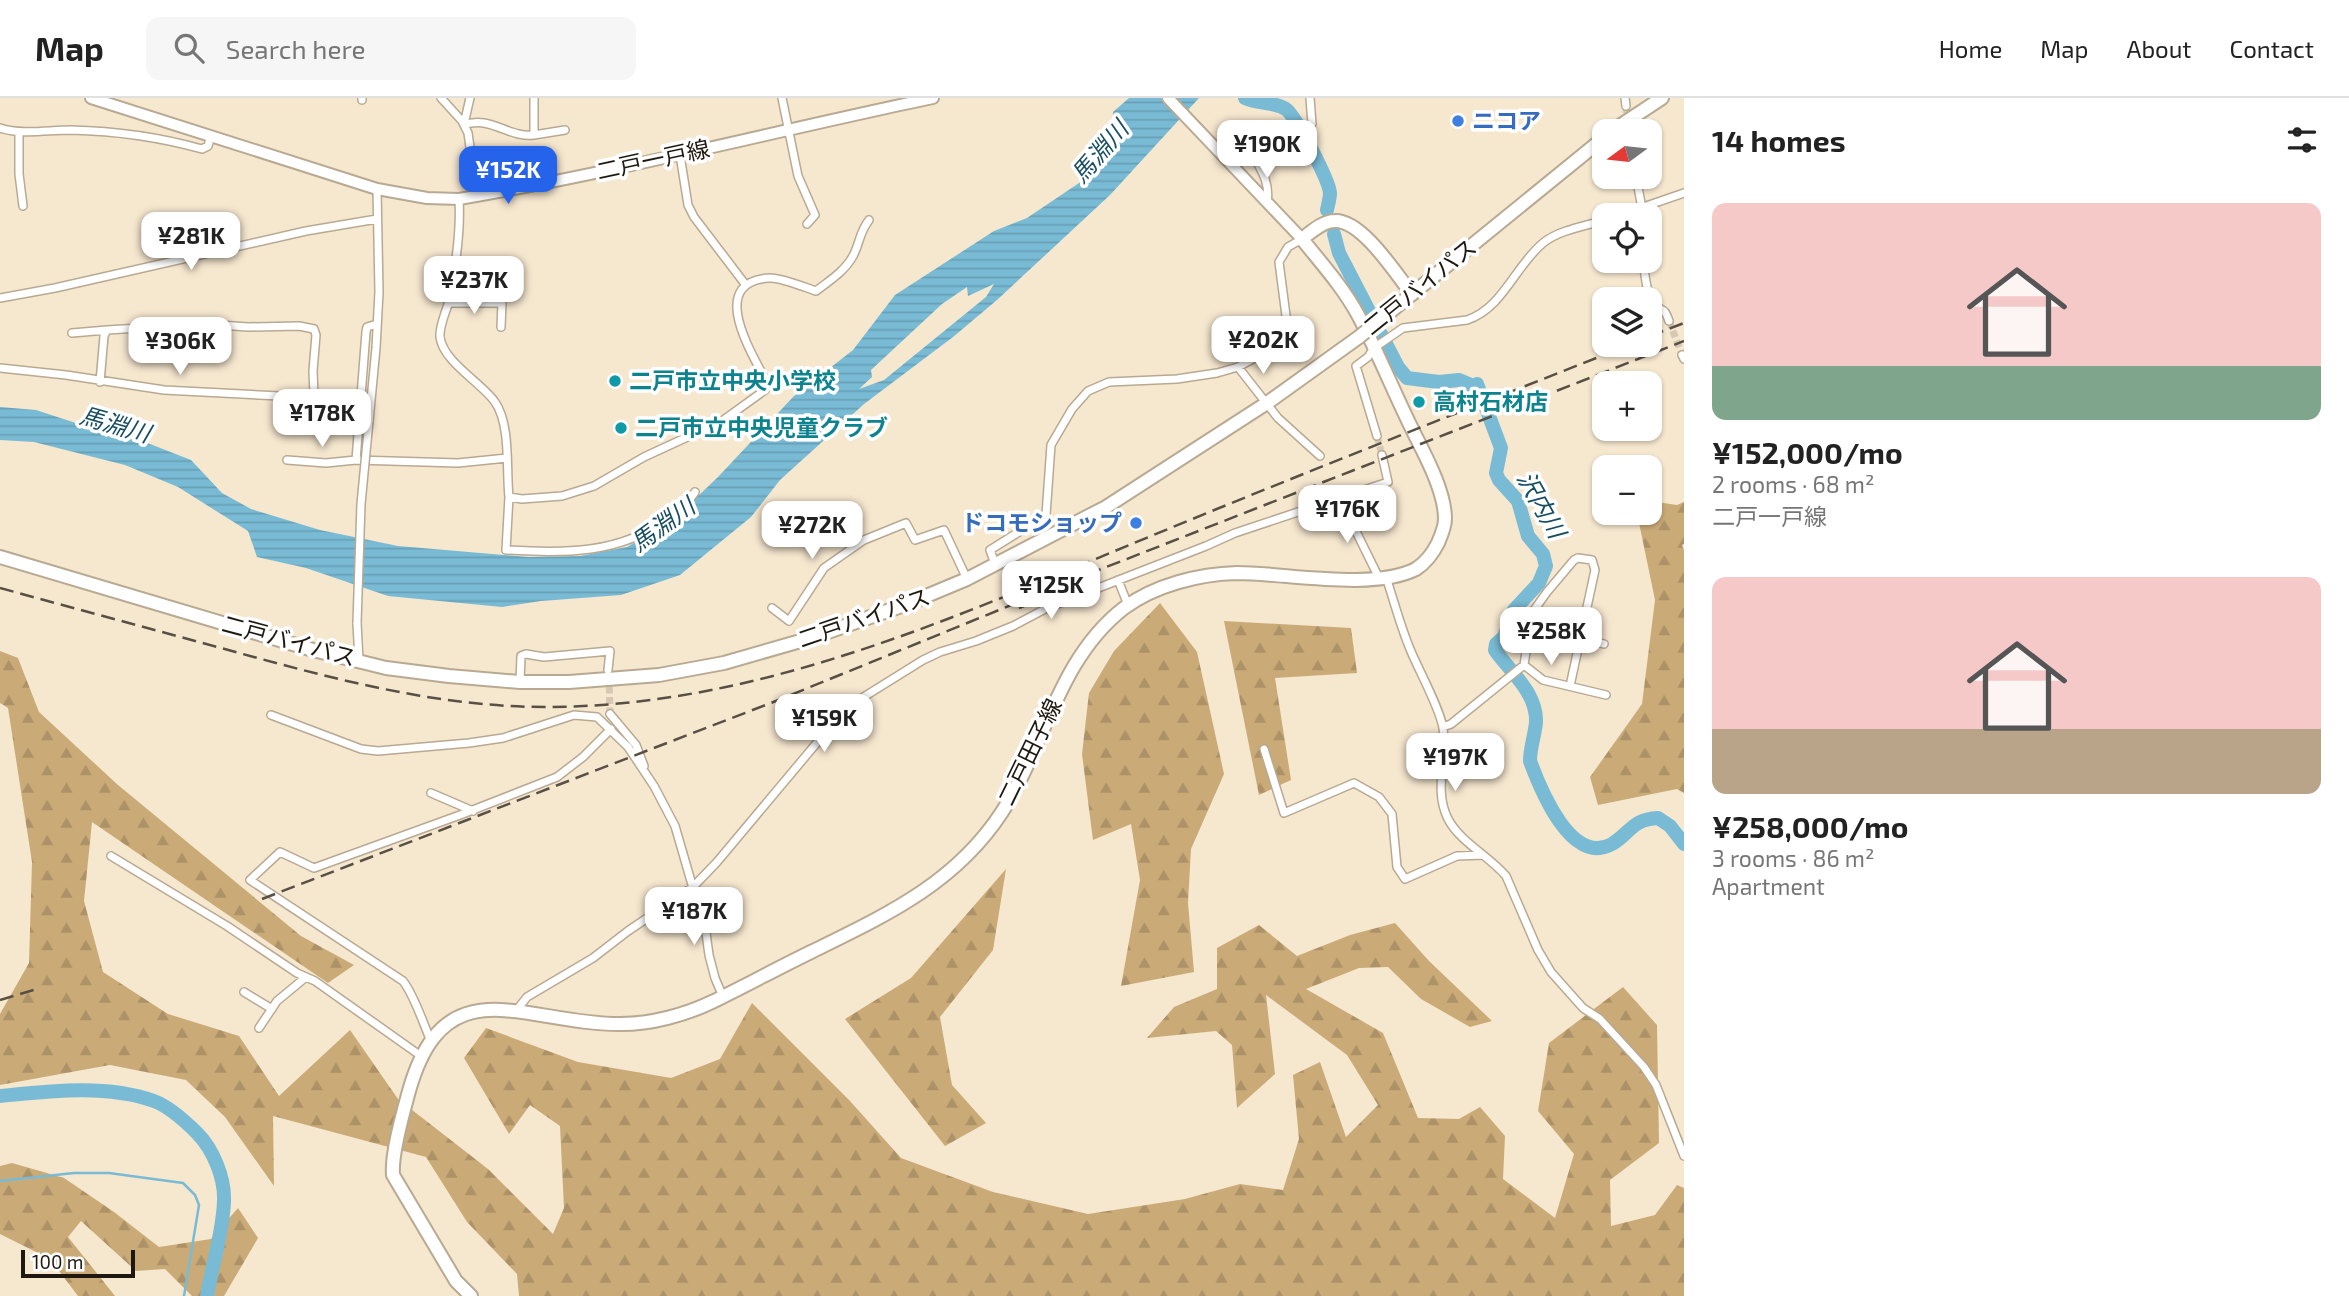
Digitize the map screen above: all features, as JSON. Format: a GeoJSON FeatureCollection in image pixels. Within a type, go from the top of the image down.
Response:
{"type":"FeatureCollection","features":[{"type":"Feature","properties":{"kind":"main road","name":"二戸一戸線"},"geometry":{"type":"LineString","coordinates":[[91,98],[377,189],[427,198],[459,199],[681,155],[790,128],[933,98]]}},
{"type":"Feature","properties":{"kind":"main road"},"geometry":{"type":"LineString","coordinates":[[1168,98],[1302,239],[1327,222],[1350,224],[1377,250],[1412,294]]}},
{"type":"Feature","properties":{"kind":"main road"},"geometry":{"type":"LineString","coordinates":[[1630,119],[1662,98]]}},
{"type":"Feature","properties":{"kind":"main road","name":"二戸バイパス"},"geometry":{"type":"LineString","coordinates":[[0,557],[313,650],[386,668],[520,682],[622,680],[724,663],[811,638],[907,604],[967,579],[1106,507],[1267,403],[1359,337],[1592,147]]}},
{"type":"Feature","properties":{"kind":"main road","name":"二戸田子線"},"geometry":{"type":"LineString","coordinates":[[471,1296],[456,1281],[397,1186],[393,1175],[393,1156],[408,1093],[421,1056],[430,1039],[447,1023],[480,1010],[515,1011],[565,1020],[622,1024],[675,1016],[723,997],[852,932],[930,889],[949,874],[991,827],[1013,793],[1062,687],[1087,644],[1107,622],[1128,605],[1149,593],[1206,576],[1237,573],[1318,579],[1383,577],[1412,571],[1421,565],[1439,541],[1446,521],[1429,463],[1356,312],[1302,239]]}},
{"type":"Feature","properties":{"kind":"street"},"geometry":{"type":"LineString","coordinates":[[441,98],[468,133],[477,196]]}},
{"type":"Feature","properties":{"kind":"street"},"geometry":{"type":"LineString","coordinates":[[464,125],[470,98]]}},
{"type":"Feature","properties":{"kind":"street"},"geometry":{"type":"LineString","coordinates":[[534,98],[534,135]]}},
{"type":"Feature","properties":{"kind":"street"},"geometry":{"type":"LineString","coordinates":[[782,98],[798,176],[815,215],[807,223]]}},
{"type":"Feature","properties":{"kind":"street"},"geometry":{"type":"LineString","coordinates":[[1267,202],[1267,180],[1254,157],[1312,124],[1310,98]]}},
{"type":"Feature","properties":{"kind":"street"},"geometry":{"type":"LineString","coordinates":[[464,125],[471,122],[496,125],[523,136],[565,130]]}},
{"type":"Feature","properties":{"kind":"street"},"geometry":{"type":"LineString","coordinates":[[0,128],[19,132],[72,130],[119,133],[172,141],[202,149],[208,146],[211,135]]}},
{"type":"Feature","properties":{"kind":"street"},"geometry":{"type":"LineString","coordinates":[[19,132],[19,174],[23,206]]}},
{"type":"Feature","properties":{"kind":"street"},"geometry":{"type":"LineString","coordinates":[[681,155],[688,205],[745,284]]}},
{"type":"Feature","properties":{"kind":"street"},"geometry":{"type":"LineString","coordinates":[[359,660],[357,623],[361,504],[379,292],[377,189]]}},
{"type":"Feature","properties":{"kind":"street"},"geometry":{"type":"LineString","coordinates":[[1660,203],[1684,193]]}},
{"type":"Feature","properties":{"kind":"street"},"geometry":{"type":"LineString","coordinates":[[459,199],[457,251],[448,303],[439,334],[465,375],[495,402],[500,415],[507,458],[509,497],[506,550],[583,551],[629,541],[660,524],[689,502],[695,492]]}},
{"type":"Feature","properties":{"kind":"street"},"geometry":{"type":"LineString","coordinates":[[0,298],[319,228],[377,219]]}},
{"type":"Feature","properties":{"kind":"street"},"geometry":{"type":"LineString","coordinates":[[509,497],[522,499],[562,496],[594,486],[644,457],[722,421],[765,390],[765,379],[741,332],[738,320],[740,290],[745,284],[770,278],[816,291],[835,278],[852,258],[860,232],[869,220]]}},
{"type":"Feature","properties":{"kind":"street"},"geometry":{"type":"LineString","coordinates":[[1377,436],[1356,366],[1368,357],[1374,348],[1404,328],[1476,317],[1496,301],[1542,244],[1554,236],[1592,224]]}},
{"type":"Feature","properties":{"kind":"street"},"geometry":{"type":"LineString","coordinates":[[995,564],[990,550],[1046,514],[1051,445],[1072,409],[1088,391],[1109,382],[1217,373],[1238,367],[1258,356],[1291,354],[1279,262],[1288,247],[1302,239]]}},
{"type":"Feature","properties":{"kind":"street"},"geometry":{"type":"LineString","coordinates":[[1646,273],[1655,305],[1665,311],[1669,321]]}},
{"type":"Feature","properties":{"kind":"street"},"geometry":{"type":"LineString","coordinates":[[448,303],[502,303],[501,327]]}},
{"type":"Feature","properties":{"kind":"street"},"geometry":{"type":"LineString","coordinates":[[72,333],[205,324],[299,326],[314,329],[314,396]]}},
{"type":"Feature","properties":{"kind":"street"},"geometry":{"type":"LineString","coordinates":[[356,460],[366,332],[367,327],[377,324]]}},
{"type":"Feature","properties":{"kind":"street"},"geometry":{"type":"LineString","coordinates":[[100,382],[104,335],[107,330]]}},
{"type":"Feature","properties":{"kind":"street"},"geometry":{"type":"LineString","coordinates":[[1238,367],[1278,418],[1320,456]]}},
{"type":"Feature","properties":{"kind":"street"},"geometry":{"type":"LineString","coordinates":[[0,368],[172,391],[299,397],[360,396]]}},
{"type":"Feature","properties":{"kind":"street"},"geometry":{"type":"LineString","coordinates":[[515,1011],[535,992],[593,958],[693,887],[718,862],[846,708],[923,660],[958,645],[988,636],[1047,608],[1247,528],[1388,482],[1382,455]]}},
{"type":"Feature","properties":{"kind":"street"},"geometry":{"type":"LineString","coordinates":[[287,460],[326,463],[356,460],[458,463],[507,458]]}},
{"type":"Feature","properties":{"kind":"street"},"geometry":{"type":"LineString","coordinates":[[1340,499],[1383,577],[1443,727],[1440,789],[1442,803],[1453,827],[1506,876],[1538,950],[1551,972],[1583,1008],[1600,1019],[1644,1067],[1665,1105],[1684,1156]]}},
{"type":"Feature","properties":{"kind":"street"},"geometry":{"type":"LineString","coordinates":[[772,608],[789,621],[824,568],[864,540],[906,523],[915,540],[944,530],[967,579]]}},
{"type":"Feature","properties":{"kind":"street"},"geometry":{"type":"LineString","coordinates":[[1443,727],[1451,724],[1524,665],[1532,613],[1578,558],[1592,560],[1595,570],[1570,687]]}},
{"type":"Feature","properties":{"kind":"street"},"geometry":{"type":"LineString","coordinates":[[1118,580],[1128,605]]}},
{"type":"Feature","properties":{"kind":"street"},"geometry":{"type":"LineString","coordinates":[[1530,627],[1604,644]]}},
{"type":"Feature","properties":{"kind":"street"},"geometry":{"type":"LineString","coordinates":[[520,682],[521,656],[526,654],[544,657],[610,652],[608,670]]}},
{"type":"Feature","properties":{"kind":"street"},"geometry":{"type":"LineString","coordinates":[[1524,665],[1543,680],[1606,695]]}},
{"type":"Feature","properties":{"kind":"street"},"geometry":{"type":"LineString","coordinates":[[610,714],[636,745],[648,777]]}},
{"type":"Feature","properties":{"kind":"street"},"geometry":{"type":"LineString","coordinates":[[271,715],[360,749],[378,751],[503,738],[574,716],[597,717],[628,747],[675,826],[706,933],[712,967],[723,997]]}},
{"type":"Feature","properties":{"kind":"street"},"geometry":{"type":"LineString","coordinates":[[430,1039],[413,1003],[412,993],[403,981],[250,880],[280,852],[314,867],[472,811],[556,777],[583,757],[611,729]]}},
{"type":"Feature","properties":{"kind":"street"},"geometry":{"type":"LineString","coordinates":[[1264,749],[1284,813],[1354,783],[1379,797],[1392,814],[1396,867],[1405,879],[1457,856],[1484,855]]}},
{"type":"Feature","properties":{"kind":"street"},"geometry":{"type":"LineString","coordinates":[[431,793],[472,811]]}},
{"type":"Feature","properties":{"kind":"street"},"geometry":{"type":"LineString","coordinates":[[111,856],[340,998],[421,1056]]}},
{"type":"Feature","properties":{"kind":"street"},"geometry":{"type":"LineString","coordinates":[[259,1028],[277,1001],[306,977]]}},
{"type":"Feature","properties":{"kind":"street"},"geometry":{"type":"LineString","coordinates":[[244,992],[272,1009]]}},
{"type":"Feature","properties":{"kind":"green space"},"geometry":{"type":"Polygon","coordinates":[[[1684,502],[1684,793],[1677,789],[1598,805],[1590,777],[1642,704],[1655,600],[1639,525],[1662,525],[1662,503],[1677,505],[1684,502]]]}},
{"type":"Feature","properties":{"kind":"green space"},"geometry":{"type":"Polygon","coordinates":[[[1160,603],[1197,652],[1224,774],[1191,849],[1188,903],[1194,972],[1121,986],[1140,880],[1131,824],[1093,840],[1082,754],[1089,693],[1114,651],[1160,603]]]}},
{"type":"Feature","properties":{"kind":"green space"},"geometry":{"type":"Polygon","coordinates":[[[1224,621],[1351,628],[1357,673],[1275,678],[1291,780],[1259,795],[1224,621]]]}},
{"type":"Feature","properties":{"kind":"green space"},"geometry":{"type":"Polygon","coordinates":[[[0,651],[18,658],[39,712],[118,785],[301,936],[354,965],[328,983],[92,822],[84,901],[103,972],[168,1014],[239,1036],[279,1096],[350,1030],[398,1099],[488,1169],[553,1234],[564,1208],[560,1126],[530,1105],[509,1134],[464,1058],[486,1028],[578,1062],[671,1078],[720,1059],[752,1003],[850,1101],[901,1158],[993,1192],[1088,1214],[1185,1199],[1240,1184],[1283,1190],[1299,1139],[1293,1075],[1320,1062],[1346,1137],[1378,1105],[1347,1055],[1266,995],[1275,1074],[1237,1108],[1232,1045],[1216,1031],[1147,1038],[1174,1007],[1217,989],[1217,948],[1259,925],[1297,956],[1350,935],[1395,923],[1429,961],[1492,1021],[1470,1027],[1421,999],[1388,967],[1359,968],[1306,989],[1383,1033],[1418,1118],[1459,1119],[1480,1107],[1505,1136],[1503,1179],[1555,1218],[1574,1154],[1538,1111],[1549,1043],[1623,987],[1657,1025],[1659,1143],[1610,1180],[1611,1226],[1655,1215],[1677,1185],[1684,1188],[1684,1296],[519,1296],[517,1274],[467,1222],[426,1157],[273,1116],[274,1186],[225,1117],[186,1080],[110,1065],[0,1085],[0,1014],[29,963],[32,862],[8,708],[0,703],[0,651]]]}},
{"type":"Feature","properties":{"kind":"green space"},"geometry":{"type":"Polygon","coordinates":[[[1006,869],[993,950],[940,1017],[952,1085],[986,1123],[945,1146],[845,1019],[911,978],[1006,869]]]}},
{"type":"Feature","properties":{"kind":"green space"},"geometry":{"type":"Polygon","coordinates":[[[12,1163],[64,1178],[159,1247],[211,1239],[238,1208],[258,1238],[224,1296],[192,1296],[165,1269],[136,1271],[81,1221],[68,1237],[115,1296],[78,1296],[50,1259],[0,1234],[0,1166],[12,1163]]]}},
{"type":"Feature","properties":{"kind":"water"},"geometry":{"type":"Polygon","coordinates":[[[1129,98],[1199,98],[1110,195],[997,300],[864,404],[780,480],[751,517],[680,575],[621,595],[502,607],[388,596],[306,568],[257,557],[248,531],[178,487],[125,465],[34,442],[0,440],[0,407],[36,410],[150,444],[191,460],[222,493],[251,509],[320,530],[398,546],[529,557],[580,556],[627,547],[674,519],[718,477],[794,396],[853,350],[895,295],[994,231],[1027,218],[1082,181],[1114,133],[1113,112],[1129,98]],[[994,284],[968,296],[967,287],[942,304],[871,370],[872,377],[859,389],[884,380],[986,297],[994,284]]]}},
{"type":"Feature","properties":{"kind":"waterway","name":"沢内川"},"geometry":{"type":"LineString","coordinates":[[1245,98],[1278,106],[1292,116],[1312,150],[1328,186],[1330,195],[1327,210]]}},
{"type":"Feature","properties":{"kind":"waterway","name":"沢内川"},"geometry":{"type":"LineString","coordinates":[[1334,234],[1339,253],[1398,367],[1407,378],[1439,382],[1459,380],[1473,386],[1477,384],[1501,448],[1496,473],[1518,501],[1528,536],[1543,554],[1546,566],[1539,583],[1514,610],[1504,637],[1496,644],[1495,650],[1522,683],[1532,701],[1536,722],[1530,761],[1541,789],[1559,821],[1583,845],[1597,848],[1612,844],[1643,821],[1658,818],[1670,826],[1684,844]]}},
{"type":"Feature","properties":{"kind":"waterway"},"geometry":{"type":"LineString","coordinates":[[0,1096],[78,1090],[117,1092],[154,1101],[192,1128],[213,1155],[224,1192],[222,1225],[207,1296]]}},
{"type":"Feature","properties":{"kind":"waterway"},"geometry":{"type":"LineString","coordinates":[[0,1181],[74,1173],[109,1173],[183,1183],[195,1195],[199,1205],[184,1296]]}},
{"type":"Feature","properties":{"kind":"tunnel"},"geometry":{"type":"LineString","coordinates":[[1626,106],[1627,119]]}},
{"type":"Feature","properties":{"kind":"tunnel"},"geometry":{"type":"LineString","coordinates":[[1669,321],[1682,355]]}},
{"type":"Feature","properties":{"kind":"tunnel"},"geometry":{"type":"LineString","coordinates":[[1377,436],[1382,455]]}},
{"type":"Feature","properties":{"kind":"tunnel"},"geometry":{"type":"LineString","coordinates":[[609,676],[610,714]]}},
{"type":"Feature","properties":{"kind":"railway"},"geometry":{"type":"LineString","coordinates":[[1662,331],[1684,323]]}},
{"type":"Feature","properties":{"kind":"railway"},"geometry":{"type":"LineString","coordinates":[[1068,582],[1684,341]]}},
{"type":"Feature","properties":{"kind":"railway"},"geometry":{"type":"LineString","coordinates":[[0,588],[311,672],[390,690],[470,703],[511,706],[552,707],[636,702],[718,689],[799,669],[879,644],[1036,584],[1300,475],[1599,357]]}},
{"type":"Feature","properties":{"kind":"railway"},"geometry":{"type":"LineString","coordinates":[[1019,608],[1081,584]]}},
{"type":"Feature","properties":{"kind":"railway"},"geometry":{"type":"LineString","coordinates":[[262,899],[776,701],[1026,599]]}},
{"type":"Feature","properties":{"kind":"railway"},"geometry":{"type":"LineString","coordinates":[[0,1000],[40,988]]}},
{"type":"Feature","properties":{"kind":"place","name":"ニコア"},"geometry":{"type":"Point","coordinates":[1458,121]}},
{"type":"Feature","properties":{"kind":"place","name":"二戸市立中央小学校"},"geometry":{"type":"Point","coordinates":[615,381]}},
{"type":"Feature","properties":{"kind":"place","name":"高村石材店"},"geometry":{"type":"Point","coordinates":[1419,402]}},
{"type":"Feature","properties":{"kind":"place","name":"二戸市立中央児童クラブ"},"geometry":{"type":"Point","coordinates":[621,428]}},
{"type":"Feature","properties":{"kind":"place","name":"ドコモショップ"},"geometry":{"type":"Point","coordinates":[1136,523]}},
{"type":"Feature","properties":{"kind":"water label","name":"馬淵川"},"geometry":{"type":"Point","coordinates":[1100,152]}},
{"type":"Feature","properties":{"kind":"water label","name":"馬淵川"},"geometry":{"type":"Point","coordinates":[115,425]}},
{"type":"Feature","properties":{"kind":"water label","name":"馬淵川"},"geometry":{"type":"Point","coordinates":[663,525]}}]}
